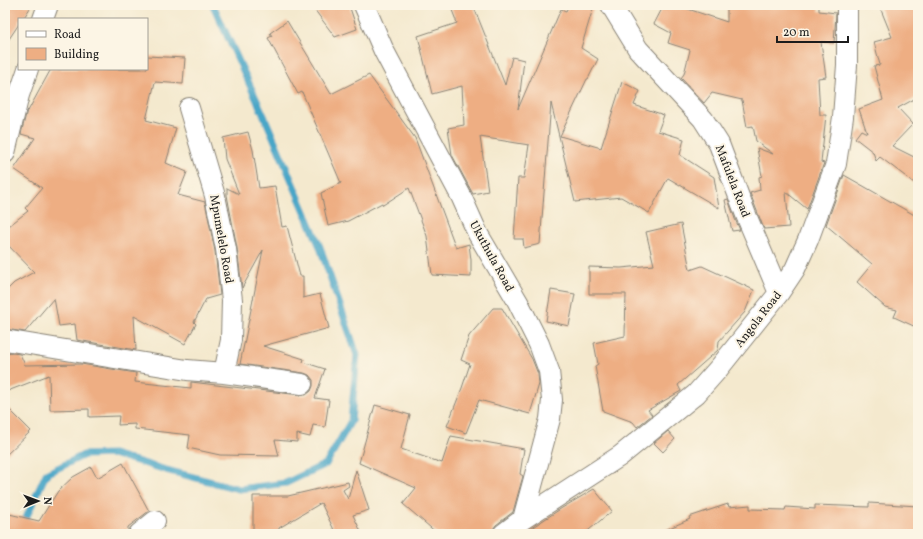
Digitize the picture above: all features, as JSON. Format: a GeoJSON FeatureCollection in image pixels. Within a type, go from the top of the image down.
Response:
{"type":"FeatureCollection","features":[{"type":"Feature","properties":{"kind":"street"},"geometry":{"type":"LineString","coordinates":[[44,18],[48,5]]}},
{"type":"Feature","properties":{"kind":"street","name":"Ukuthula Road"},"geometry":{"type":"LineString","coordinates":[[364,5],[384,51],[460,196],[478,234],[518,302],[539,344],[549,371],[552,400],[550,419],[522,519]]}},
{"type":"Feature","properties":{"kind":"street","name":"Mafulela Road"},"geometry":{"type":"LineString","coordinates":[[611,5],[638,49],[703,119],[719,144],[746,215],[779,293]]}},
{"type":"Feature","properties":{"kind":"street","name":"Angola Road"},"geometry":{"type":"LineString","coordinates":[[504,534],[522,519],[620,456],[696,394],[719,368],[779,293],[795,269],[806,246],[836,164],[844,109],[847,65],[847,5]]}},
{"type":"Feature","properties":{"kind":"street"},"geometry":{"type":"LineString","coordinates":[[5,153],[12,94],[27,70]]}},
{"type":"Feature","properties":{"kind":"street","name":"Mpumelelo Road"},"geometry":{"type":"LineString","coordinates":[[189,108],[215,196],[226,249],[232,306],[232,340],[224,373]]}},
{"type":"Feature","properties":{"kind":"street"},"geometry":{"type":"LineString","coordinates":[[5,340],[187,370],[224,373],[302,384]]}},
{"type":"Feature","properties":{"kind":"street"},"geometry":{"type":"LineString","coordinates":[[138,534],[155,521]]}},
{"type":"Feature","properties":{"kind":"building"},"geometry":{"type":"Polygon","coordinates":[[[5,5],[32,5],[24,18],[18,18],[18,26],[5,45],[5,5]]]}},
{"type":"Feature","properties":{"kind":"building"},"geometry":{"type":"Polygon","coordinates":[[[311,5],[349,5],[357,29],[335,37],[311,5]]]}},
{"type":"Feature","properties":{"kind":"building"},"geometry":{"type":"Polygon","coordinates":[[[450,5],[473,5],[505,85],[512,57],[524,60],[518,109],[561,9],[566,11],[569,5],[594,5],[581,48],[598,59],[560,136],[601,148],[622,82],[640,91],[634,105],[664,115],[658,131],[684,139],[680,155],[714,177],[719,208],[668,178],[649,213],[621,197],[575,202],[551,103],[540,244],[524,248],[523,239],[514,239],[518,178],[524,178],[529,145],[480,137],[488,191],[473,194],[452,155],[448,128],[464,125],[462,86],[432,94],[418,36],[457,23],[450,5]]]}},
{"type":"Feature","properties":{"kind":"building"},"geometry":{"type":"Polygon","coordinates":[[[664,5],[676,5],[727,22],[727,5],[819,5],[819,11],[836,13],[834,43],[821,42],[826,77],[818,78],[820,115],[826,115],[821,162],[824,163],[807,209],[786,192],[789,227],[764,229],[750,193],[760,190],[759,177],[762,176],[757,148],[773,154],[756,141],[753,126],[747,127],[742,100],[712,93],[704,103],[681,78],[684,74],[690,50],[668,43],[671,33],[654,24],[664,5]]]}},
{"type":"Feature","properties":{"kind":"building"},"geometry":{"type":"Polygon","coordinates":[[[879,5],[918,5],[918,97],[898,108],[913,124],[892,146],[918,159],[918,186],[880,157],[876,161],[873,152],[855,138],[861,130],[867,133],[859,109],[883,100],[874,66],[880,65],[874,42],[892,37],[879,5]]]}},
{"type":"Feature","properties":{"kind":"building"},"geometry":{"type":"Polygon","coordinates":[[[287,21],[331,94],[369,75],[415,138],[456,248],[469,244],[471,277],[432,275],[427,236],[409,188],[383,205],[382,203],[348,221],[328,226],[321,193],[341,183],[302,92],[298,94],[268,38],[272,36],[270,33],[287,21]]]}},
{"type":"Feature","properties":{"kind":"building"},"geometry":{"type":"Polygon","coordinates":[[[148,56],[185,58],[183,84],[155,82],[146,120],[176,128],[166,163],[187,172],[178,195],[205,202],[215,251],[220,295],[206,299],[194,322],[196,324],[185,344],[134,316],[136,350],[77,340],[75,324],[59,326],[54,298],[25,332],[5,329],[5,292],[14,283],[34,272],[5,242],[5,229],[28,211],[25,208],[42,188],[14,169],[35,138],[21,134],[27,110],[28,111],[50,70],[148,70],[148,56]]]}},
{"type":"Feature","properties":{"kind":"building"},"geometry":{"type":"Polygon","coordinates":[[[248,132],[253,150],[259,188],[275,186],[282,227],[287,226],[300,276],[303,276],[303,298],[320,294],[329,328],[263,346],[304,359],[303,362],[325,369],[315,398],[329,400],[325,427],[313,425],[310,437],[297,434],[297,442],[275,440],[279,456],[220,455],[188,448],[190,435],[135,429],[135,424],[118,425],[119,416],[89,417],[89,409],[50,410],[49,375],[5,392],[5,352],[20,354],[25,365],[81,364],[136,373],[135,382],[191,388],[191,382],[300,395],[306,395],[311,391],[313,380],[309,375],[304,373],[240,364],[263,250],[242,288],[227,188],[239,194],[225,159],[223,138],[248,132]]]}},
{"type":"Feature","properties":{"kind":"building"},"geometry":{"type":"Polygon","coordinates":[[[844,175],[918,217],[918,328],[894,317],[897,310],[885,307],[857,282],[872,264],[826,225],[844,175]]]}},
{"type":"Feature","properties":{"kind":"building"},"geometry":{"type":"Polygon","coordinates":[[[728,199],[740,230],[732,231],[725,200],[728,199]]]}},
{"type":"Feature","properties":{"kind":"building"},"geometry":{"type":"Polygon","coordinates":[[[681,224],[690,270],[702,266],[754,290],[745,312],[719,341],[718,350],[678,385],[681,391],[648,410],[652,415],[637,427],[633,422],[603,411],[595,366],[598,364],[594,343],[625,336],[626,294],[589,294],[589,267],[621,268],[654,265],[646,232],[681,224]]]}},
{"type":"Feature","properties":{"kind":"building"},"geometry":{"type":"Polygon","coordinates":[[[551,290],[575,294],[569,326],[546,321],[551,290]]]}},
{"type":"Feature","properties":{"kind":"building"},"geometry":{"type":"Polygon","coordinates":[[[493,308],[502,308],[532,359],[538,374],[539,384],[530,414],[479,400],[466,433],[447,426],[470,364],[461,360],[469,336],[493,308]]]}},
{"type":"Feature","properties":{"kind":"building"},"geometry":{"type":"Polygon","coordinates":[[[5,405],[31,431],[5,456],[5,405]]]}},
{"type":"Feature","properties":{"kind":"building"},"geometry":{"type":"Polygon","coordinates":[[[375,405],[410,415],[401,449],[442,463],[451,436],[524,449],[520,474],[523,476],[513,512],[496,525],[492,534],[438,534],[403,504],[416,488],[359,463],[375,405]]]}},
{"type":"Feature","properties":{"kind":"building"},"geometry":{"type":"Polygon","coordinates":[[[668,431],[675,439],[663,452],[654,443],[668,431]]]}},
{"type":"Feature","properties":{"kind":"building"},"geometry":{"type":"Polygon","coordinates":[[[123,463],[149,511],[128,527],[128,534],[5,534],[5,513],[39,521],[58,491],[73,477],[91,467],[97,478],[123,463]]]}},
{"type":"Feature","properties":{"kind":"building"},"geometry":{"type":"Polygon","coordinates":[[[356,470],[369,510],[353,515],[362,534],[336,534],[321,503],[279,528],[279,534],[253,534],[253,496],[288,496],[348,482],[349,486],[343,490],[348,499],[356,470]]]}},
{"type":"Feature","properties":{"kind":"building"},"geometry":{"type":"Polygon","coordinates":[[[594,489],[612,511],[584,534],[522,534],[562,508],[594,489]]]}},
{"type":"Feature","properties":{"kind":"building"},"geometry":{"type":"Polygon","coordinates":[[[869,503],[918,506],[918,534],[656,534],[690,519],[689,517],[728,504],[729,507],[750,505],[750,509],[785,510],[786,507],[815,509],[815,505],[869,507],[869,503]]]}},
{"type":"Feature","properties":{"kind":"waterway"},"geometry":{"type":"LineString","coordinates":[[20,534],[46,474],[84,455],[113,454],[166,470],[239,489],[286,483],[326,464],[351,421],[357,355],[320,247],[265,118],[213,5]]}}]}
